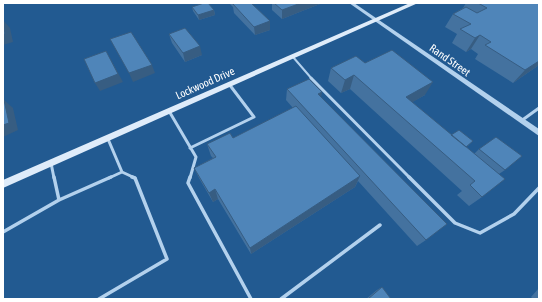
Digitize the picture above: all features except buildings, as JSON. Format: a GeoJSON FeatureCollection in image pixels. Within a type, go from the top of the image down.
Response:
{"type":"FeatureCollection","features":[{"type":"Feature","properties":{"kind":"main road","name":"Lockwood Drive"},"geometry":{"type":"LineString","coordinates":[[3,184],[415,3]]}},
{"type":"Feature","properties":{"kind":"street","name":"Rand Street"},"geometry":{"type":"LineString","coordinates":[[350,3],[539,133]]}},
{"type":"Feature","properties":{"kind":"lane"},"geometry":{"type":"LineString","coordinates":[[293,56],[313,80],[455,223],[480,233],[514,214],[539,188]]}},
{"type":"Feature","properties":{"kind":"lane"},"geometry":{"type":"LineString","coordinates":[[190,148],[254,117],[229,84]]}},
{"type":"Feature","properties":{"kind":"lane"},"geometry":{"type":"LineString","coordinates":[[521,121],[539,108]]}},
{"type":"Feature","properties":{"kind":"lane"},"geometry":{"type":"LineString","coordinates":[[169,111],[196,157],[188,183],[251,299]]}},
{"type":"Feature","properties":{"kind":"lane"},"geometry":{"type":"LineString","coordinates":[[99,299],[167,259],[135,178],[122,172],[108,138]]}},
{"type":"Feature","properties":{"kind":"lane"},"geometry":{"type":"LineString","coordinates":[[51,163],[59,200]]}},
{"type":"Feature","properties":{"kind":"lane"},"geometry":{"type":"LineString","coordinates":[[3,232],[59,200],[122,172]]}},
{"type":"Feature","properties":{"kind":"lane"},"geometry":{"type":"LineString","coordinates":[[281,299],[380,225]]}}]}
